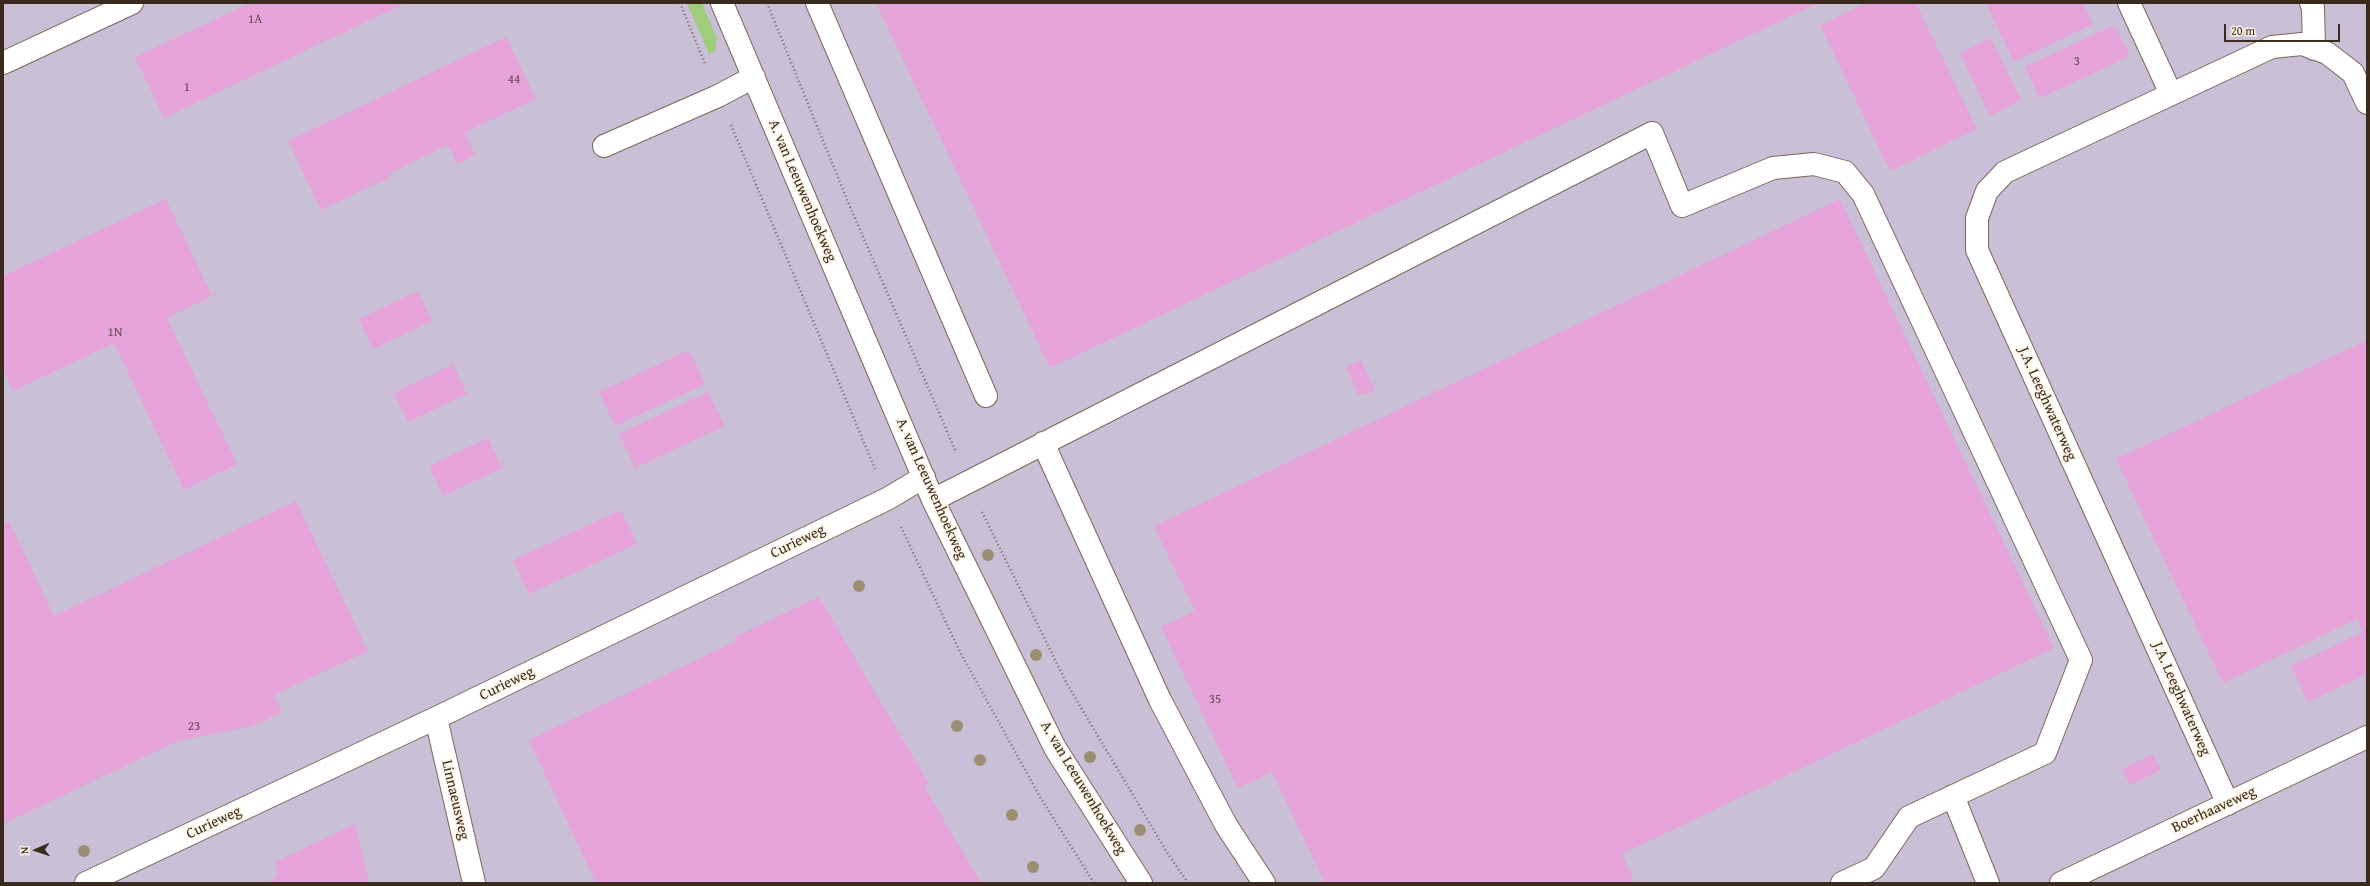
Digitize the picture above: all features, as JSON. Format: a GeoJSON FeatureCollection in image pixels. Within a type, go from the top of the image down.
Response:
{"type":"FeatureCollection","features":[{"type":"Feature","properties":{"kind":"street"},"geometry":{"type":"LineString","coordinates":[[3,63],[132,3]]}},
{"type":"Feature","properties":{"kind":"street","name":"A. van Leeuwenhoekweg"},"geometry":{"type":"LineString","coordinates":[[722,3],[933,500],[1055,748],[1141,883]]}},
{"type":"Feature","properties":{"kind":"street"},"geometry":{"type":"LineString","coordinates":[[817,3],[986,396]]}},
{"type":"Feature","properties":{"kind":"street"},"geometry":{"type":"LineString","coordinates":[[2129,3],[2171,94]]}},
{"type":"Feature","properties":{"kind":"street"},"geometry":{"type":"LineString","coordinates":[[2311,3],[2313,8],[2314,49]]}},
{"type":"Feature","properties":{"kind":"street","name":"J.A. Leeghwaterweg"},"geometry":{"type":"LineString","coordinates":[[2228,804],[1977,250],[1977,218],[1986,191],[2005,172],[2272,47],[2302,44],[2358,65],[2353,73],[2367,103]]}},
{"type":"Feature","properties":{"kind":"street"},"geometry":{"type":"LineString","coordinates":[[604,146],[718,96],[754,77]]}},
{"type":"Feature","properties":{"kind":"street"},"geometry":{"type":"LineString","coordinates":[[933,500],[1652,133],[1682,206],[1773,168],[1814,164],[1845,172],[1863,194],[2081,660],[2045,752],[1909,817],[1874,868],[1842,883]]}},
{"type":"Feature","properties":{"kind":"street"},"geometry":{"type":"LineString","coordinates":[[1043,443],[1160,700],[1226,825],[1264,883]]}},
{"type":"Feature","properties":{"kind":"street","name":"Curieweg"},"geometry":{"type":"LineString","coordinates":[[86,883],[436,718],[887,499],[924,477]]}},
{"type":"Feature","properties":{"kind":"street","name":"Linnaeusweg"},"geometry":{"type":"LineString","coordinates":[[436,718],[474,883]]}},
{"type":"Feature","properties":{"kind":"street","name":"Boerhaaveweg"},"geometry":{"type":"LineString","coordinates":[[2061,883],[2367,737]]}},
{"type":"Feature","properties":{"kind":"street"},"geometry":{"type":"LineString","coordinates":[[1953,796],[1988,883]]}},
{"type":"Feature","properties":{"kind":"path"},"geometry":{"type":"LineString","coordinates":[[680,3],[887,499],[959,650],[1040,797],[1094,883]]}},
{"type":"Feature","properties":{"kind":"shaded area"},"geometry":{"type":"Polygon","coordinates":[[[3,3],[2367,3],[2367,883],[3,883],[3,3]]]}},
{"type":"Feature","properties":{"kind":"green space"},"geometry":{"type":"Polygon","coordinates":[[[687,3],[702,3],[717,39],[715,51],[709,54],[687,3]]]}},
{"type":"Feature","properties":{"kind":"building"},"geometry":{"type":"Polygon","coordinates":[[[250,3],[406,3],[164,118],[135,57],[250,3]]]}},
{"type":"Feature","properties":{"kind":"building"},"geometry":{"type":"Polygon","coordinates":[[[876,3],[1818,3],[1050,368],[876,3]]]}},
{"type":"Feature","properties":{"kind":"building"},"geometry":{"type":"Polygon","coordinates":[[[1866,3],[1916,3],[1977,129],[1890,171],[1820,25],[1866,3]]]}},
{"type":"Feature","properties":{"kind":"building"},"geometry":{"type":"Polygon","coordinates":[[[1986,3],[2083,3],[2093,24],[2014,62],[1986,3]]]}},
{"type":"Feature","properties":{"kind":"building"},"geometry":{"type":"Polygon","coordinates":[[[2114,25],[2130,56],[2040,98],[2025,67],[2114,25]]]}},
{"type":"Feature","properties":{"kind":"building"},"geometry":{"type":"Polygon","coordinates":[[[506,37],[536,99],[465,132],[475,155],[457,164],[448,145],[390,173],[391,177],[321,210],[288,141],[506,37]]]}},
{"type":"Feature","properties":{"kind":"building"},"geometry":{"type":"Polygon","coordinates":[[[1991,38],[2021,100],[1990,116],[1960,53],[1991,38]]]}},
{"type":"Feature","properties":{"kind":"building"},"geometry":{"type":"Polygon","coordinates":[[[166,199],[212,296],[167,318],[237,464],[184,490],[114,343],[13,391],[3,370],[3,276],[166,199]]]}},
{"type":"Feature","properties":{"kind":"building"},"geometry":{"type":"Polygon","coordinates":[[[1840,199],[2054,648],[1622,854],[1635,883],[1325,883],[1272,772],[1238,788],[1161,627],[1195,611],[1154,526],[1840,199]]]}},
{"type":"Feature","properties":{"kind":"building"},"geometry":{"type":"Polygon","coordinates":[[[418,291],[432,321],[373,349],[359,319],[418,291]]]}},
{"type":"Feature","properties":{"kind":"building"},"geometry":{"type":"Polygon","coordinates":[[[2367,340],[2367,674],[2308,702],[2291,666],[2363,632],[2357,619],[2223,683],[2116,459],[2367,340]]]}},
{"type":"Feature","properties":{"kind":"building"},"geometry":{"type":"Polygon","coordinates":[[[689,350],[705,384],[615,426],[599,392],[689,350]]]}},
{"type":"Feature","properties":{"kind":"building"},"geometry":{"type":"Polygon","coordinates":[[[1361,360],[1375,390],[1359,396],[1346,367],[1361,360]]]}},
{"type":"Feature","properties":{"kind":"building"},"geometry":{"type":"Polygon","coordinates":[[[453,364],[467,394],[408,422],[394,393],[453,364]]]}},
{"type":"Feature","properties":{"kind":"building"},"geometry":{"type":"Polygon","coordinates":[[[708,392],[725,426],[635,468],[619,434],[708,392]]]}},
{"type":"Feature","properties":{"kind":"building"},"geometry":{"type":"Polygon","coordinates":[[[488,438],[502,468],[443,496],[429,466],[488,438]]]}},
{"type":"Feature","properties":{"kind":"building"},"geometry":{"type":"Polygon","coordinates":[[[296,501],[368,651],[274,695],[282,712],[250,727],[178,741],[3,824],[3,524],[9,521],[54,616],[296,501]]]}},
{"type":"Feature","properties":{"kind":"building"},"geometry":{"type":"Polygon","coordinates":[[[621,510],[637,544],[529,594],[513,560],[621,510]]]}},
{"type":"Feature","properties":{"kind":"building"},"geometry":{"type":"Polygon","coordinates":[[[819,597],[929,784],[924,786],[981,883],[596,883],[529,740],[736,641],[734,637],[819,597]]]}},
{"type":"Feature","properties":{"kind":"building"},"geometry":{"type":"Polygon","coordinates":[[[2153,754],[2161,770],[2130,785],[2122,769],[2153,754]]]}},
{"type":"Feature","properties":{"kind":"building"},"geometry":{"type":"Polygon","coordinates":[[[355,824],[369,883],[266,883],[278,877],[275,862],[355,824]]]}}]}
